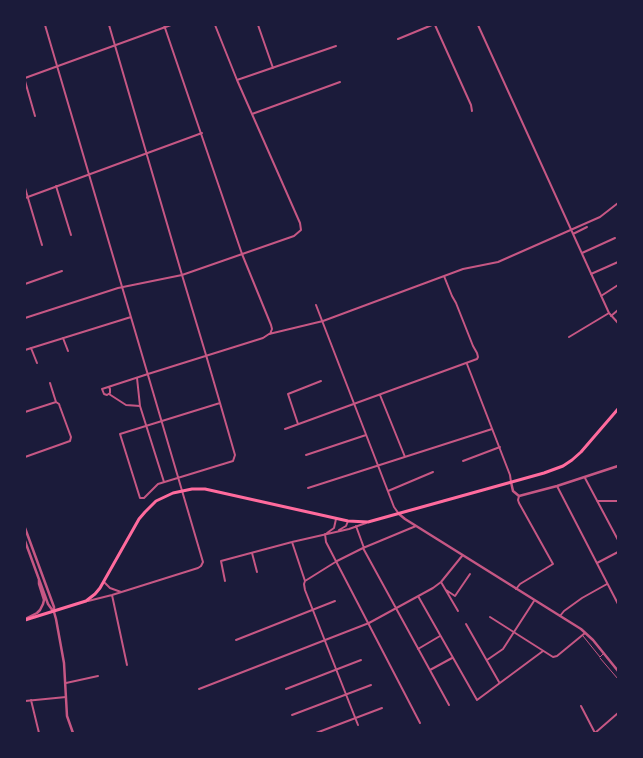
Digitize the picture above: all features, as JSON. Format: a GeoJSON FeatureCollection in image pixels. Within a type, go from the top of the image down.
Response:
{"type":"FeatureCollection","features":[{"type":"Feature","properties":{"kind":"main road"},"geometry":{"type":"LineString","coordinates":[[25,620],[86,601],[96,594],[136,523],[160,499],[179,491],[201,488],[336,519],[368,522],[563,466],[581,452],[618,408]]}},
{"type":"Feature","properties":{"kind":"street"},"geometry":{"type":"LineString","coordinates":[[45,25],[202,558],[200,567],[112,595],[86,601]]}},
{"type":"Feature","properties":{"kind":"street"},"geometry":{"type":"LineString","coordinates":[[108,25],[115,46],[146,153],[206,355],[220,403],[235,455],[233,461],[158,484],[143,498],[139,496],[120,434],[220,403]]}},
{"type":"Feature","properties":{"kind":"street"},"geometry":{"type":"LineString","coordinates":[[25,78],[171,25]]}},
{"type":"Feature","properties":{"kind":"street"},"geometry":{"type":"LineString","coordinates":[[25,318],[122,287],[182,275],[294,236],[301,230],[300,223],[215,25]]}},
{"type":"Feature","properties":{"kind":"street"},"geometry":{"type":"LineString","coordinates":[[258,25],[273,68]]}},
{"type":"Feature","properties":{"kind":"street"},"geometry":{"type":"LineString","coordinates":[[398,39],[433,25],[471,105],[472,111]]}},
{"type":"Feature","properties":{"kind":"street"},"geometry":{"type":"LineString","coordinates":[[478,25],[601,296],[610,315],[618,323]]}},
{"type":"Feature","properties":{"kind":"street"},"geometry":{"type":"LineString","coordinates":[[165,26],[242,254],[271,325],[271,332],[269,334]]}},
{"type":"Feature","properties":{"kind":"street"},"geometry":{"type":"LineString","coordinates":[[237,80],[336,46]]}},
{"type":"Feature","properties":{"kind":"street"},"geometry":{"type":"LineString","coordinates":[[25,81],[35,116]]}},
{"type":"Feature","properties":{"kind":"street"},"geometry":{"type":"LineString","coordinates":[[252,114],[340,82]]}},
{"type":"Feature","properties":{"kind":"street"},"geometry":{"type":"LineString","coordinates":[[26,198],[202,133]]}},
{"type":"Feature","properties":{"kind":"street"},"geometry":{"type":"LineString","coordinates":[[56,186],[71,235]]}},
{"type":"Feature","properties":{"kind":"street"},"geometry":{"type":"LineString","coordinates":[[25,188],[26,198],[42,245]]}},
{"type":"Feature","properties":{"kind":"street"},"geometry":{"type":"LineString","coordinates":[[140,406],[126,405],[109,394],[104,394],[102,389],[262,338],[269,334],[323,321],[463,269],[498,262],[600,217],[618,203]]}},
{"type":"Feature","properties":{"kind":"street"},"geometry":{"type":"LineString","coordinates":[[573,234],[587,228]]}},
{"type":"Feature","properties":{"kind":"street"},"geometry":{"type":"LineString","coordinates":[[582,253],[615,238]]}},
{"type":"Feature","properties":{"kind":"street"},"geometry":{"type":"LineString","coordinates":[[591,274],[618,262]]}},
{"type":"Feature","properties":{"kind":"street"},"geometry":{"type":"LineString","coordinates":[[25,284],[62,271]]}},
{"type":"Feature","properties":{"kind":"street"},"geometry":{"type":"LineString","coordinates":[[285,429],[477,359],[478,356],[443,276]]}},
{"type":"Feature","properties":{"kind":"street"},"geometry":{"type":"LineString","coordinates":[[601,296],[618,285]]}},
{"type":"Feature","properties":{"kind":"street"},"geometry":{"type":"LineString","coordinates":[[316,304],[394,507],[399,514],[405,520],[560,616],[593,640],[618,671]]}},
{"type":"Feature","properties":{"kind":"street"},"geometry":{"type":"LineString","coordinates":[[569,337],[618,310]]}},
{"type":"Feature","properties":{"kind":"street"},"geometry":{"type":"LineString","coordinates":[[25,350],[131,317]]}},
{"type":"Feature","properties":{"kind":"street"},"geometry":{"type":"LineString","coordinates":[[63,338],[68,351]]}},
{"type":"Feature","properties":{"kind":"street"},"geometry":{"type":"LineString","coordinates":[[31,348],[37,363]]}},
{"type":"Feature","properties":{"kind":"street"},"geometry":{"type":"LineString","coordinates":[[467,364],[500,447],[510,475],[512,488],[519,496],[519,503],[553,564],[520,584],[516,589]]}},
{"type":"Feature","properties":{"kind":"street"},"geometry":{"type":"LineString","coordinates":[[137,378],[140,406],[164,482]]}},
{"type":"Feature","properties":{"kind":"street"},"geometry":{"type":"LineString","coordinates":[[298,424],[288,394],[321,381]]}},
{"type":"Feature","properties":{"kind":"street"},"geometry":{"type":"LineString","coordinates":[[25,457],[70,442],[71,437],[60,404],[56,402],[50,383]]}},
{"type":"Feature","properties":{"kind":"street"},"geometry":{"type":"LineString","coordinates":[[109,387],[111,391],[109,394]]}},
{"type":"Feature","properties":{"kind":"street"},"geometry":{"type":"LineString","coordinates":[[380,395],[405,457]]}},
{"type":"Feature","properties":{"kind":"street"},"geometry":{"type":"LineString","coordinates":[[25,412],[56,402]]}},
{"type":"Feature","properties":{"kind":"street"},"geometry":{"type":"LineString","coordinates":[[308,488],[492,429]]}},
{"type":"Feature","properties":{"kind":"street"},"geometry":{"type":"LineString","coordinates":[[306,455],[366,435]]}},
{"type":"Feature","properties":{"kind":"street"},"geometry":{"type":"LineString","coordinates":[[463,461],[500,447]]}},
{"type":"Feature","properties":{"kind":"street"},"geometry":{"type":"LineString","coordinates":[[519,496],[618,466]]}},
{"type":"Feature","properties":{"kind":"street"},"geometry":{"type":"LineString","coordinates":[[388,491],[433,472]]}},
{"type":"Feature","properties":{"kind":"street"},"geometry":{"type":"LineString","coordinates":[[585,477],[618,540]]}},
{"type":"Feature","properties":{"kind":"street"},"geometry":{"type":"LineString","coordinates":[[557,486],[618,604]]}},
{"type":"Feature","properties":{"kind":"street"},"geometry":{"type":"LineString","coordinates":[[597,501],[618,501]]}},
{"type":"Feature","properties":{"kind":"street"},"geometry":{"type":"LineString","coordinates":[[325,534],[334,528],[336,519]]}},
{"type":"Feature","properties":{"kind":"street"},"geometry":{"type":"LineString","coordinates":[[325,534],[342,529],[348,521]]}},
{"type":"Feature","properties":{"kind":"street"},"geometry":{"type":"LineString","coordinates":[[225,581],[221,561],[368,522]]}},
{"type":"Feature","properties":{"kind":"street"},"geometry":{"type":"LineString","coordinates":[[356,526],[364,548],[449,705]]}},
{"type":"Feature","properties":{"kind":"street"},"geometry":{"type":"LineString","coordinates":[[306,581],[337,561],[416,526]]}},
{"type":"Feature","properties":{"kind":"street"},"geometry":{"type":"LineString","coordinates":[[25,528],[53,603],[66,683],[67,716],[73,733]]}},
{"type":"Feature","properties":{"kind":"street"},"geometry":{"type":"LineString","coordinates":[[325,534],[326,542],[420,723]]}},
{"type":"Feature","properties":{"kind":"street"},"geometry":{"type":"LineString","coordinates":[[25,541],[48,604],[54,612]]}},
{"type":"Feature","properties":{"kind":"street"},"geometry":{"type":"LineString","coordinates":[[292,542],[306,581],[304,584],[305,590],[358,725]]}},
{"type":"Feature","properties":{"kind":"street"},"geometry":{"type":"LineString","coordinates":[[597,563],[618,552]]}},
{"type":"Feature","properties":{"kind":"street"},"geometry":{"type":"LineString","coordinates":[[252,553],[257,572]]}},
{"type":"Feature","properties":{"kind":"street"},"geometry":{"type":"LineString","coordinates":[[199,690],[368,623],[433,588],[441,582],[462,556]]}},
{"type":"Feature","properties":{"kind":"street"},"geometry":{"type":"LineString","coordinates":[[446,590],[455,596],[470,574]]}},
{"type":"Feature","properties":{"kind":"street"},"geometry":{"type":"LineString","coordinates":[[25,620],[37,613],[44,604],[39,579]]}},
{"type":"Feature","properties":{"kind":"street"},"geometry":{"type":"LineString","coordinates":[[104,581],[110,588],[121,592]]}},
{"type":"Feature","properties":{"kind":"street"},"geometry":{"type":"LineString","coordinates":[[441,582],[458,611]]}},
{"type":"Feature","properties":{"kind":"street"},"geometry":{"type":"LineString","coordinates":[[560,616],[564,610],[582,598],[608,584]]}},
{"type":"Feature","properties":{"kind":"street"},"geometry":{"type":"LineString","coordinates":[[112,595],[127,665]]}},
{"type":"Feature","properties":{"kind":"street"},"geometry":{"type":"LineString","coordinates":[[418,596],[477,700],[543,651]]}},
{"type":"Feature","properties":{"kind":"street"},"geometry":{"type":"LineString","coordinates":[[236,640],[335,601]]}},
{"type":"Feature","properties":{"kind":"street"},"geometry":{"type":"LineString","coordinates":[[487,660],[503,649],[534,601]]}},
{"type":"Feature","properties":{"kind":"street"},"geometry":{"type":"LineString","coordinates":[[53,603],[61,609]]}},
{"type":"Feature","properties":{"kind":"street"},"geometry":{"type":"LineString","coordinates":[[490,617],[553,657],[557,656],[584,634]]}},
{"type":"Feature","properties":{"kind":"street"},"geometry":{"type":"LineString","coordinates":[[466,624],[500,683]]}},
{"type":"Feature","properties":{"kind":"street"},"geometry":{"type":"LineString","coordinates":[[418,649],[440,636]]}},
{"type":"Feature","properties":{"kind":"street"},"geometry":{"type":"LineString","coordinates":[[430,670],[452,658]]}},
{"type":"Feature","properties":{"kind":"street"},"geometry":{"type":"LineString","coordinates":[[286,689],[361,660]]}},
{"type":"Feature","properties":{"kind":"street"},"geometry":{"type":"LineString","coordinates":[[66,683],[98,676]]}},
{"type":"Feature","properties":{"kind":"street"},"geometry":{"type":"LineString","coordinates":[[292,715],[371,685]]}},
{"type":"Feature","properties":{"kind":"street"},"geometry":{"type":"LineString","coordinates":[[25,701],[66,697]]}},
{"type":"Feature","properties":{"kind":"street"},"geometry":{"type":"LineString","coordinates":[[31,700],[39,733]]}},
{"type":"Feature","properties":{"kind":"street"},"geometry":{"type":"LineString","coordinates":[[581,706],[595,733],[618,713]]}},
{"type":"Feature","properties":{"kind":"street"},"geometry":{"type":"LineString","coordinates":[[316,733],[382,708]]}},
{"type":"Feature","properties":{"kind":"lane"},"geometry":{"type":"LineString","coordinates":[[584,634],[618,679]]}},
{"type":"Feature","properties":{"kind":"lane"},"geometry":{"type":"LineString","coordinates":[[600,657],[604,654]]}}]}
